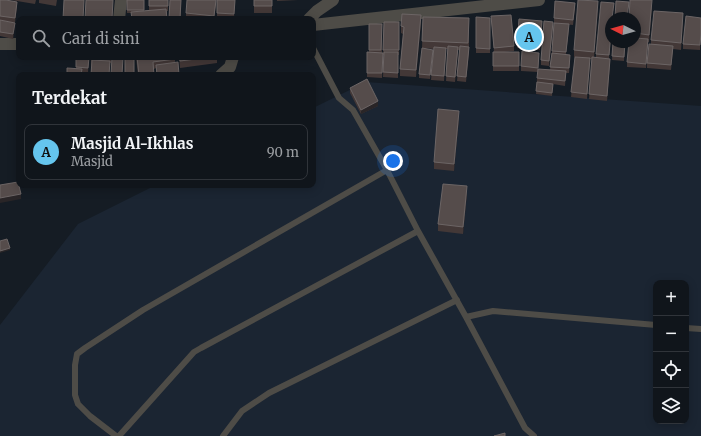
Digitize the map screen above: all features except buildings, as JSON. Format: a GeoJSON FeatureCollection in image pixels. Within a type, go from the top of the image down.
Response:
{"type":"FeatureCollection","features":[{"type":"Feature","properties":{"kind":"street"},"geometry":{"type":"LineString","coordinates":[[119,16],[121,0]]}},
{"type":"Feature","properties":{"kind":"street"},"geometry":{"type":"LineString","coordinates":[[313,10],[333,0]]}},
{"type":"Feature","properties":{"kind":"street"},"geometry":{"type":"LineString","coordinates":[[316,25],[539,0]]}},
{"type":"Feature","properties":{"kind":"street"},"geometry":{"type":"LineString","coordinates":[[0,44],[16,44]]}},
{"type":"Feature","properties":{"kind":"street"},"geometry":{"type":"LineString","coordinates":[[224,72],[230,67],[232,60]]}},
{"type":"Feature","properties":{"kind":"lane"},"geometry":{"type":"LineString","coordinates":[[316,54],[339,98],[353,110],[525,428],[534,436]]}},
{"type":"Feature","properties":{"kind":"lane"},"geometry":{"type":"LineString","coordinates":[[116,436],[90,416],[78,404],[75,395],[75,365],[77,354],[143,310],[386,170]]}},
{"type":"Feature","properties":{"kind":"lane"},"geometry":{"type":"LineString","coordinates":[[119,436],[194,352],[418,231]]}},
{"type":"Feature","properties":{"kind":"lane"},"geometry":{"type":"LineString","coordinates":[[223,436],[242,411],[269,394],[457,300]]}},
{"type":"Feature","properties":{"kind":"lane"},"geometry":{"type":"LineString","coordinates":[[466,317],[493,311],[653,326]]}},
{"type":"Feature","properties":{"kind":"lane"},"geometry":{"type":"LineString","coordinates":[[689,328],[701,329]]}},
{"type":"Feature","properties":{"kind":"shaded area"},"geometry":{"type":"Polygon","coordinates":[[[366,82],[701,106],[701,436],[0,436],[0,325],[78,224],[150,188],[316,188],[316,107],[366,82]]]}},
{"type":"Feature","properties":{"kind":"place","name":"Masjid Al-Ikhlas"},"geometry":{"type":"Point","coordinates":[529,37]}}]}
